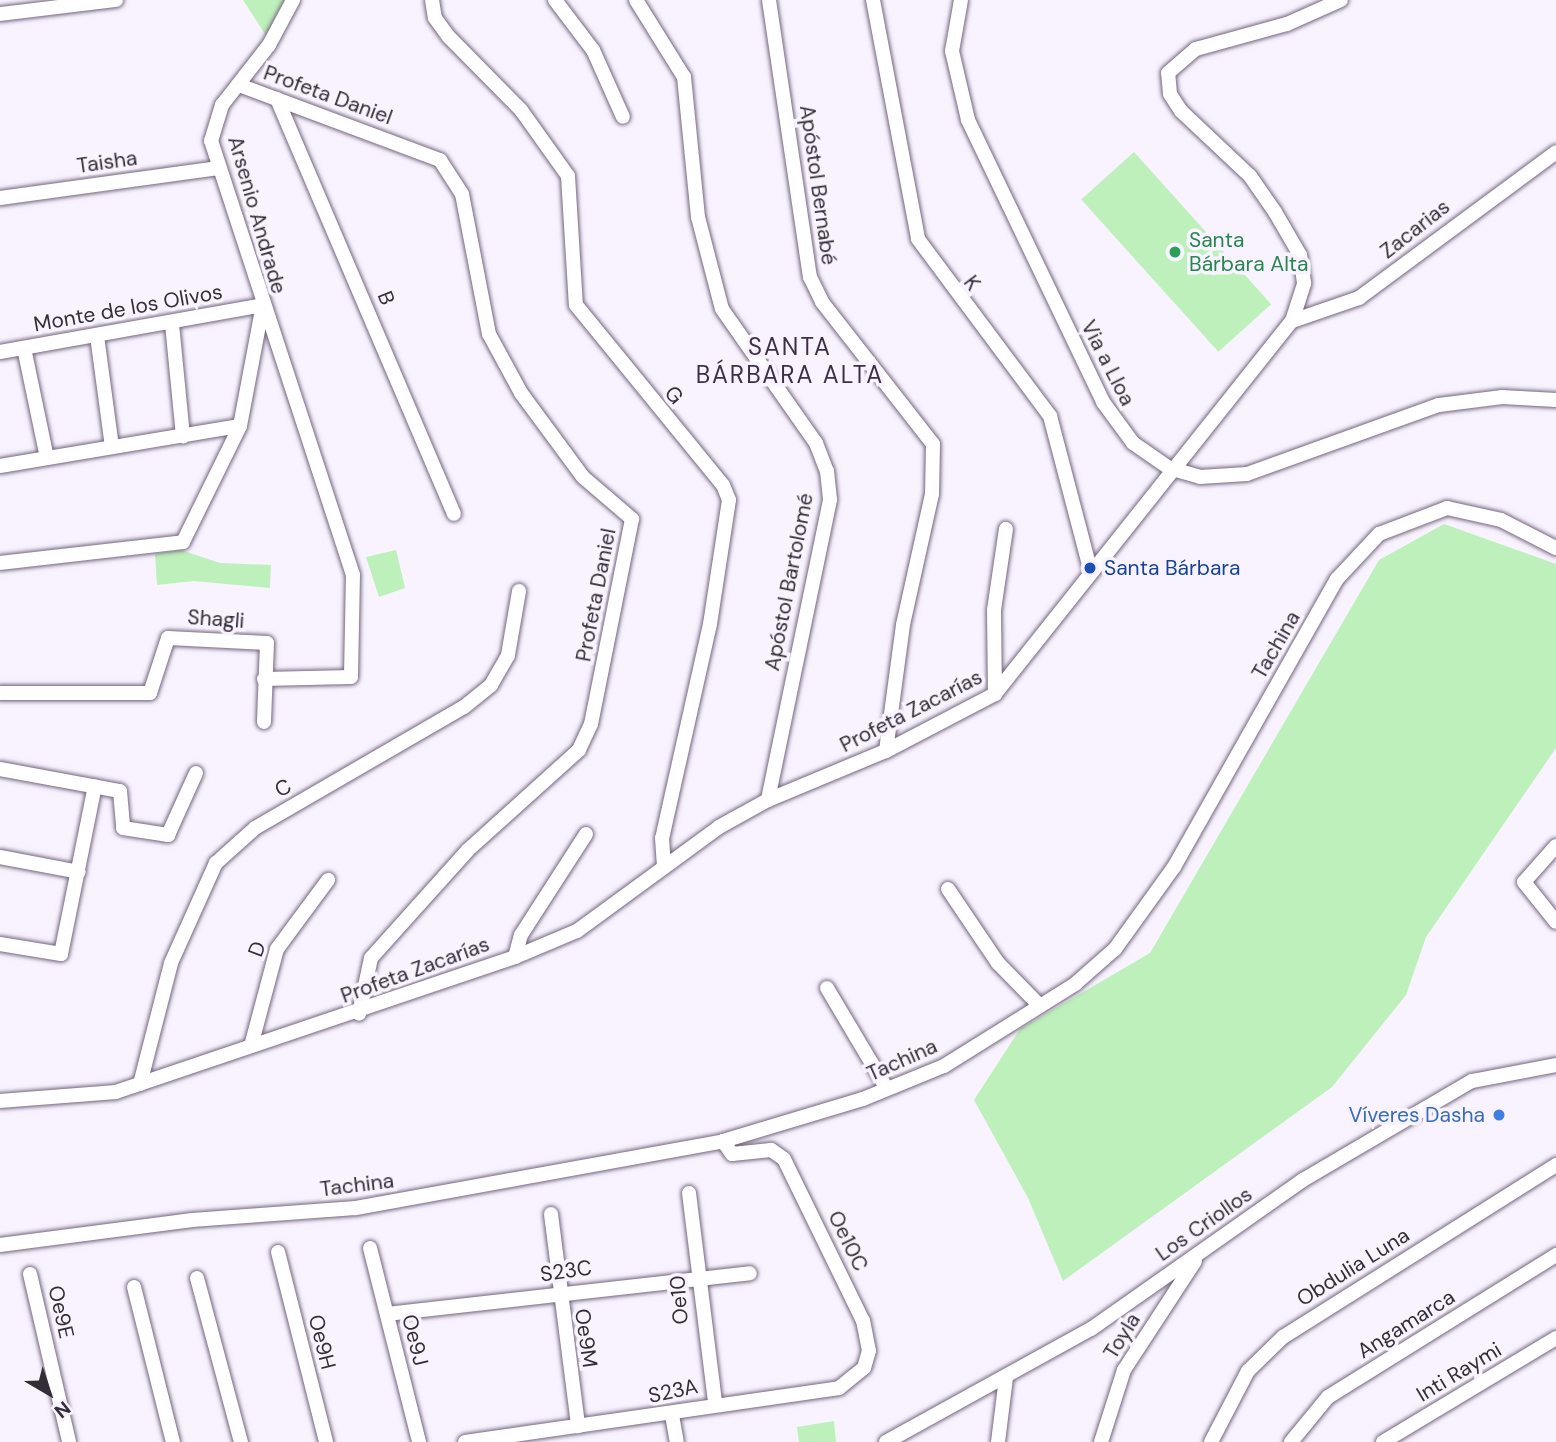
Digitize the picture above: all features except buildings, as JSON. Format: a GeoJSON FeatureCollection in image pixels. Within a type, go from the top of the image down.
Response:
{"type":"FeatureCollection","features":[{"type":"Feature","properties":{"kind":"street"},"geometry":{"type":"LineString","coordinates":[[0,14],[116,0]]}},
{"type":"Feature","properties":{"kind":"street","name":"Arsenio Andrade"},"geometry":{"type":"LineString","coordinates":[[0,563],[183,542],[240,426],[263,305],[219,168],[213,122],[293,0]]}},
{"type":"Feature","properties":{"kind":"street","name":"G"},"geometry":{"type":"LineString","coordinates":[[432,0],[435,18],[449,37],[521,110],[568,176],[576,305],[729,500],[710,624],[662,838],[664,865]]}},
{"type":"Feature","properties":{"kind":"street"},"geometry":{"type":"LineString","coordinates":[[555,0],[593,50],[623,117]]}},
{"type":"Feature","properties":{"kind":"street","name":"Apóstol Bartolomé"},"geometry":{"type":"LineString","coordinates":[[636,0],[684,77],[698,217],[722,309],[816,443],[827,471],[830,500],[768,800]]}},
{"type":"Feature","properties":{"kind":"street","name":"Apóstol Bernabé"},"geometry":{"type":"LineString","coordinates":[[769,0],[810,277],[822,302],[933,444],[932,494],[903,625],[886,751]]}},
{"type":"Feature","properties":{"kind":"street","name":"K"},"geometry":{"type":"LineString","coordinates":[[873,0],[918,239],[1049,416],[1090,568]]}},
{"type":"Feature","properties":{"kind":"street","name":"Via a Lloa"},"geometry":{"type":"LineString","coordinates":[[961,0],[952,51],[968,120],[1102,402],[1133,443],[1169,468],[1200,477],[1247,474],[1439,405],[1502,397],[1556,400]]}},
{"type":"Feature","properties":{"kind":"street","name":"Profeta Zacarías"},"geometry":{"type":"LineString","coordinates":[[0,1101],[91,1096],[140,1084],[251,1046],[359,1014],[516,957],[577,932],[664,865],[768,800],[886,751],[995,694],[1169,468],[1292,321],[1304,283],[1300,256],[1250,176],[1181,111],[1170,94],[1168,73],[1196,49],[1287,24],[1341,0]]}},
{"type":"Feature","properties":{"kind":"street","name":"Profeta Daniel"},"geometry":{"type":"LineString","coordinates":[[239,85],[422,150],[453,175],[472,229],[489,334],[521,393],[583,477],[622,507],[633,534],[591,724],[579,750],[468,850],[371,958],[359,1014]]}},
{"type":"Feature","properties":{"kind":"street","name":"B"},"geometry":{"type":"LineString","coordinates":[[277,99],[454,514]]}},
{"type":"Feature","properties":{"kind":"street","name":"Zacarias"},"geometry":{"type":"LineString","coordinates":[[1292,321],[1359,298],[1556,152]]}},
{"type":"Feature","properties":{"kind":"street","name":"Taisha"},"geometry":{"type":"LineString","coordinates":[[0,198],[219,168]]}},
{"type":"Feature","properties":{"kind":"street"},"geometry":{"type":"LineString","coordinates":[[263,305],[354,575],[351,677],[264,679]]}},
{"type":"Feature","properties":{"kind":"street","name":"Monte de los Olivos"},"geometry":{"type":"LineString","coordinates":[[0,352],[172,324],[263,305]]}},
{"type":"Feature","properties":{"kind":"street"},"geometry":{"type":"LineString","coordinates":[[172,324],[183,436]]}},
{"type":"Feature","properties":{"kind":"street"},"geometry":{"type":"LineString","coordinates":[[97,336],[112,447]]}},
{"type":"Feature","properties":{"kind":"street"},"geometry":{"type":"LineString","coordinates":[[24,348],[47,458]]}},
{"type":"Feature","properties":{"kind":"street"},"geometry":{"type":"LineString","coordinates":[[0,466],[240,426]]}},
{"type":"Feature","properties":{"kind":"street","name":"Tachina"},"geometry":{"type":"LineString","coordinates":[[0,1245],[191,1220],[356,1208],[723,1141],[887,1089],[944,1066],[1097,968],[1166,877],[1337,579],[1379,534],[1447,508],[1501,520],[1556,548]]}},
{"type":"Feature","properties":{"kind":"street"},"geometry":{"type":"LineString","coordinates":[[995,694],[993,610],[1006,529]]}},
{"type":"Feature","properties":{"kind":"street","name":"C"},"geometry":{"type":"LineString","coordinates":[[140,1084],[171,963],[216,863],[255,828],[464,707],[491,685],[508,655],[519,591]]}},
{"type":"Feature","properties":{"kind":"street","name":"Shagli"},"geometry":{"type":"LineString","coordinates":[[0,693],[150,693],[171,637],[267,643],[264,722]]}},
{"type":"Feature","properties":{"kind":"street"},"geometry":{"type":"LineString","coordinates":[[0,769],[124,793],[127,830],[168,835],[196,773]]}},
{"type":"Feature","properties":{"kind":"street"},"geometry":{"type":"LineString","coordinates":[[0,944],[61,954],[94,786]]}},
{"type":"Feature","properties":{"kind":"street"},"geometry":{"type":"LineString","coordinates":[[516,957],[521,935],[586,834]]}},
{"type":"Feature","properties":{"kind":"street"},"geometry":{"type":"LineString","coordinates":[[1556,846],[1524,882],[1556,922]]}},
{"type":"Feature","properties":{"kind":"street"},"geometry":{"type":"LineString","coordinates":[[0,857],[79,872]]}},
{"type":"Feature","properties":{"kind":"street","name":"D"},"geometry":{"type":"LineString","coordinates":[[251,1046],[277,949],[328,880]]}},
{"type":"Feature","properties":{"kind":"street"},"geometry":{"type":"LineString","coordinates":[[948,889],[999,962],[1040,1006]]}},
{"type":"Feature","properties":{"kind":"street"},"geometry":{"type":"LineString","coordinates":[[827,988],[887,1089]]}},
{"type":"Feature","properties":{"kind":"street","name":"Los Criollos"},"geometry":{"type":"LineString","coordinates":[[886,1442],[1006,1378],[1196,1260],[1303,1180],[1472,1081],[1556,1065]]}},
{"type":"Feature","properties":{"kind":"street","name":"Oe10C"},"geometry":{"type":"LineString","coordinates":[[723,1141],[732,1154],[778,1153],[863,1321],[869,1351]]}},
{"type":"Feature","properties":{"kind":"street","name":"Obdulia Luna"},"geometry":{"type":"LineString","coordinates":[[1211,1442],[1248,1371],[1283,1337],[1556,1165]]}},
{"type":"Feature","properties":{"kind":"street","name":"Oe10"},"geometry":{"type":"LineString","coordinates":[[689,1194],[715,1403]]}},
{"type":"Feature","properties":{"kind":"street","name":"Oe9M"},"geometry":{"type":"LineString","coordinates":[[551,1214],[578,1426]]}},
{"type":"Feature","properties":{"kind":"street","name":"Oe9J"},"geometry":{"type":"LineString","coordinates":[[370,1248],[419,1442]]}},
{"type":"Feature","properties":{"kind":"street","name":"Oe9H"},"geometry":{"type":"LineString","coordinates":[[278,1252],[326,1442]]}},
{"type":"Feature","properties":{"kind":"street","name":"Angamarca"},"geometry":{"type":"LineString","coordinates":[[1291,1442],[1328,1397],[1556,1255]]}},
{"type":"Feature","properties":{"kind":"street","name":"Toyla"},"geometry":{"type":"LineString","coordinates":[[1101,1442],[1124,1370],[1196,1260]]}},
{"type":"Feature","properties":{"kind":"street","name":"S23C"},"geometry":{"type":"LineString","coordinates":[[387,1314],[699,1276],[750,1273]]}},
{"type":"Feature","properties":{"kind":"street","name":"Oe9E"},"geometry":{"type":"LineString","coordinates":[[30,1274],[69,1442]]}},
{"type":"Feature","properties":{"kind":"street"},"geometry":{"type":"LineString","coordinates":[[197,1278],[241,1442]]}},
{"type":"Feature","properties":{"kind":"street"},"geometry":{"type":"LineString","coordinates":[[134,1287],[173,1442]]}},
{"type":"Feature","properties":{"kind":"street","name":"Inti Raymi"},"geometry":{"type":"LineString","coordinates":[[1383,1442],[1556,1338]]}},
{"type":"Feature","properties":{"kind":"street","name":"S23A"},"geometry":{"type":"LineString","coordinates":[[465,1442],[672,1415],[715,1403],[839,1388],[864,1368],[869,1351]]}},
{"type":"Feature","properties":{"kind":"street"},"geometry":{"type":"LineString","coordinates":[[998,1442],[1006,1378]]}},
{"type":"Feature","properties":{"kind":"street"},"geometry":{"type":"LineString","coordinates":[[672,1415],[677,1442]]}},
{"type":"Feature","properties":{"kind":"green space"},"geometry":{"type":"Polygon","coordinates":[[[243,0],[287,0],[267,37],[243,0]]]}},
{"type":"Feature","properties":{"kind":"green space","name":"Santa Bárbara Alta"},"geometry":{"type":"Polygon","coordinates":[[[1134,152],[1271,304],[1218,352],[1081,200],[1134,152]]]}},
{"type":"Feature","properties":{"kind":"green space"},"geometry":{"type":"Polygon","coordinates":[[[1444,524],[1556,564],[1556,748],[1426,937],[1406,995],[1332,1087],[1063,1281],[1028,1198],[974,1100],[1020,1029],[1150,953],[1379,560],[1444,524]]]}},
{"type":"Feature","properties":{"kind":"green space"},"geometry":{"type":"Polygon","coordinates":[[[181,550],[220,563],[271,565],[270,588],[194,581],[157,585],[155,554],[181,550]]]}},
{"type":"Feature","properties":{"kind":"green space"},"geometry":{"type":"Polygon","coordinates":[[[396,550],[405,588],[379,597],[366,557],[396,550]]]}},
{"type":"Feature","properties":{"kind":"green space"},"geometry":{"type":"Polygon","coordinates":[[[834,1421],[836,1442],[799,1442],[797,1427],[834,1421]]]}},
{"type":"Feature","properties":{"kind":"place","name":"Santa Bárbara Alta"},"geometry":{"type":"Point","coordinates":[1175,252]}},
{"type":"Feature","properties":{"kind":"place","name":"Santa Bárbara"},"geometry":{"type":"Point","coordinates":[1090,568]}},
{"type":"Feature","properties":{"kind":"place","name":"Víveres Dasha"},"geometry":{"type":"Point","coordinates":[1499,1115]}},
{"type":"Feature","properties":{"kind":"district","name":"SANTA BÁRBARA ALTA"},"geometry":{"type":"Point","coordinates":[790,361]}}]}
